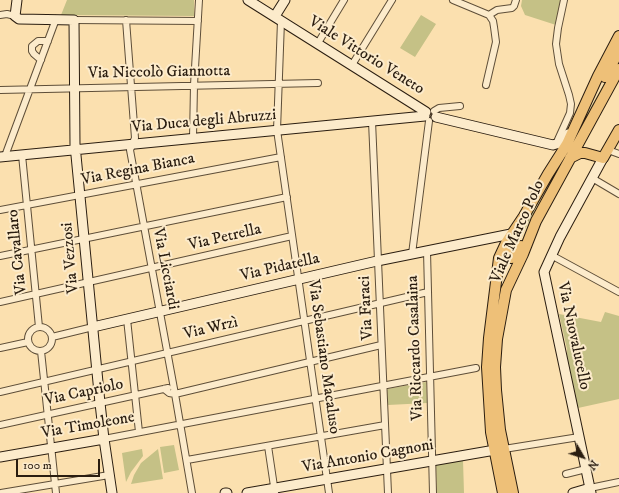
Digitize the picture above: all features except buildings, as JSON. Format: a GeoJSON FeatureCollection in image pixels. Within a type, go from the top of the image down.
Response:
{"type":"FeatureCollection","features":[{"type":"Feature","properties":{"kind":"main road"},"geometry":{"type":"LineString","coordinates":[[17,0],[15,16],[23,19],[74,20]]}},
{"type":"Feature","properties":{"kind":"main road","name":"Viale Vittorio Veneto"},"geometry":{"type":"LineString","coordinates":[[248,0],[430,115]]}},
{"type":"Feature","properties":{"kind":"main road"},"geometry":{"type":"LineString","coordinates":[[278,18],[285,0]]}},
{"type":"Feature","properties":{"kind":"main road","name":"Via Vezzosi"},"geometry":{"type":"LineString","coordinates":[[74,20],[76,150],[100,403],[112,493]]}},
{"type":"Feature","properties":{"kind":"main road"},"geometry":{"type":"LineString","coordinates":[[579,119],[598,76],[619,36]]}},
{"type":"Feature","properties":{"kind":"main road"},"geometry":{"type":"LineString","coordinates":[[430,115],[540,143],[555,145],[563,142],[594,97],[619,51]]}},
{"type":"Feature","properties":{"kind":"main road","name":"Viale Marco Polo"},"geometry":{"type":"LineString","coordinates":[[503,493],[499,450],[495,367],[497,339],[506,290],[523,254],[536,221],[619,69]]}},
{"type":"Feature","properties":{"kind":"main road","name":"Via Duca degli Abruzzi"},"geometry":{"type":"LineString","coordinates":[[3,157],[372,122],[430,115]]}},
{"type":"Feature","properties":{"kind":"main road","name":"Viale Marco Polo"},"geometry":{"type":"LineString","coordinates":[[513,493],[499,450],[489,410],[486,367],[497,267],[502,251],[567,144],[579,119]]}},
{"type":"Feature","properties":{"kind":"main road","name":"Via Nuovalucello"},"geometry":{"type":"LineString","coordinates":[[591,490],[544,272],[551,255],[619,130]]}},
{"type":"Feature","properties":{"kind":"main road"},"geometry":{"type":"LineString","coordinates":[[582,136],[581,148],[585,153]]}},
{"type":"Feature","properties":{"kind":"main road"},"geometry":{"type":"LineString","coordinates":[[540,143],[553,152],[554,156],[548,174]]}},
{"type":"Feature","properties":{"kind":"main road"},"geometry":{"type":"LineString","coordinates":[[570,158],[580,153],[606,154]]}},
{"type":"Feature","properties":{"kind":"main road"},"geometry":{"type":"LineString","coordinates":[[509,239],[506,255],[513,258],[518,253],[523,241],[536,221]]}},
{"type":"Feature","properties":{"kind":"main road","name":"Via Pidatella"},"geometry":{"type":"LineString","coordinates":[[93,327],[377,261],[427,251],[509,239]]}},
{"type":"Feature","properties":{"kind":"main road","name":"Via Timoleone"},"geometry":{"type":"LineString","coordinates":[[0,457],[104,439]]}},
{"type":"Feature","properties":{"kind":"main road","name":"Via Antonio Cagnoni"},"geometry":{"type":"LineString","coordinates":[[247,493],[275,491],[327,479],[499,450]]}},
{"type":"Feature","properties":{"kind":"main road"},"geometry":{"type":"LineString","coordinates":[[573,493],[591,490]]}},
{"type":"Feature","properties":{"kind":"street"},"geometry":{"type":"LineString","coordinates":[[193,138],[194,85],[199,0]]}},
{"type":"Feature","properties":{"kind":"street"},"geometry":{"type":"LineString","coordinates":[[318,43],[344,0]]}},
{"type":"Feature","properties":{"kind":"street"},"geometry":{"type":"LineString","coordinates":[[352,65],[392,0]]}},
{"type":"Feature","properties":{"kind":"street"},"geometry":{"type":"LineString","coordinates":[[453,0],[489,15],[493,21],[496,42],[486,85]]}},
{"type":"Feature","properties":{"kind":"street"},"geometry":{"type":"LineString","coordinates":[[489,15],[497,10],[512,8],[516,0]]}},
{"type":"Feature","properties":{"kind":"street"},"geometry":{"type":"LineString","coordinates":[[555,145],[570,113],[571,104],[559,64],[556,44],[564,0]]}},
{"type":"Feature","properties":{"kind":"street"},"geometry":{"type":"LineString","coordinates":[[0,15],[7,14],[15,16]]}},
{"type":"Feature","properties":{"kind":"street","name":"Via Sebastiano Macaluso"},"geometry":{"type":"LineString","coordinates":[[278,18],[279,84],[277,130],[329,493]]}},
{"type":"Feature","properties":{"kind":"street"},"geometry":{"type":"LineString","coordinates":[[3,157],[56,20]]}},
{"type":"Feature","properties":{"kind":"street"},"geometry":{"type":"LineString","coordinates":[[74,20],[198,21]]}},
{"type":"Feature","properties":{"kind":"street","name":"Via Licciardi"},"geometry":{"type":"LineString","coordinates":[[126,20],[135,138],[130,150],[181,424],[192,493]]}},
{"type":"Feature","properties":{"kind":"street"},"geometry":{"type":"LineString","coordinates":[[42,57],[33,53],[31,47],[32,44],[49,38]]}},
{"type":"Feature","properties":{"kind":"street","name":"Via Niccolò Giannotta"},"geometry":{"type":"LineString","coordinates":[[0,90],[318,83]]}},
{"type":"Feature","properties":{"kind":"street"},"geometry":{"type":"LineString","coordinates":[[412,254],[430,115],[439,108],[460,106]]}},
{"type":"Feature","properties":{"kind":"street","name":"Via Faraci"},"geometry":{"type":"LineString","coordinates":[[372,122],[388,493]]}},
{"type":"Feature","properties":{"kind":"street"},"geometry":{"type":"LineString","coordinates":[[606,154],[619,154]]}},
{"type":"Feature","properties":{"kind":"street","name":"Via Cavallaro"},"geometry":{"type":"LineString","coordinates":[[22,155],[39,325]]}},
{"type":"Feature","properties":{"kind":"street","name":"Via Regina Bianca"},"geometry":{"type":"LineString","coordinates":[[0,210],[281,156]]}},
{"type":"Feature","properties":{"kind":"street"},"geometry":{"type":"LineString","coordinates":[[592,178],[619,194]]}},
{"type":"Feature","properties":{"kind":"street"},"geometry":{"type":"LineString","coordinates":[[0,256],[287,197]]}},
{"type":"Feature","properties":{"kind":"street","name":"Via Petrella"},"geometry":{"type":"LineString","coordinates":[[0,302],[292,236]]}},
{"type":"Feature","properties":{"kind":"street","name":"Via Riccardo Casalaina"},"geometry":{"type":"LineString","coordinates":[[427,251],[433,493]]}},
{"type":"Feature","properties":{"kind":"street"},"geometry":{"type":"LineString","coordinates":[[551,255],[619,292]]}},
{"type":"Feature","properties":{"kind":"street","name":"Via Wrzì"},"geometry":{"type":"LineString","coordinates":[[0,392],[428,292]]}},
{"type":"Feature","properties":{"kind":"street"},"geometry":{"type":"LineString","coordinates":[[127,319],[139,432]]}},
{"type":"Feature","properties":{"kind":"street"},"geometry":{"type":"LineString","coordinates":[[26,342],[31,331],[39,325],[46,329],[54,336],[50,345],[41,354]]}},
{"type":"Feature","properties":{"kind":"street","name":"Via Pidatella"},"geometry":{"type":"LineString","coordinates":[[54,336],[93,327]]}},
{"type":"Feature","properties":{"kind":"street"},"geometry":{"type":"LineString","coordinates":[[0,348],[26,342]]}},
{"type":"Feature","properties":{"kind":"street"},"geometry":{"type":"LineString","coordinates":[[26,342],[31,348],[41,354]]}},
{"type":"Feature","properties":{"kind":"street"},"geometry":{"type":"LineString","coordinates":[[164,389],[169,393],[175,394],[381,345]]}},
{"type":"Feature","properties":{"kind":"street"},"geometry":{"type":"LineString","coordinates":[[41,354],[56,493]]}},
{"type":"Feature","properties":{"kind":"street","name":"Via Timoleone"},"geometry":{"type":"LineString","coordinates":[[104,439],[476,368]]}},
{"type":"Feature","properties":{"kind":"street","name":"Via Capriolo"},"geometry":{"type":"LineString","coordinates":[[0,425],[174,387]]}},
{"type":"Feature","properties":{"kind":"street"},"geometry":{"type":"LineString","coordinates":[[187,460],[385,425]]}},
{"type":"Feature","properties":{"kind":"street","name":"Via Antonio Cagnoni"},"geometry":{"type":"LineString","coordinates":[[499,450],[579,437]]}},
{"type":"Feature","properties":{"kind":"street"},"geometry":{"type":"LineString","coordinates":[[268,446],[275,491]]}},
{"type":"Feature","properties":{"kind":"street"},"geometry":{"type":"LineString","coordinates":[[566,474],[586,469]]}},
{"type":"Feature","properties":{"kind":"street"},"geometry":{"type":"LineString","coordinates":[[0,489],[0,493],[109,475]]}},
{"type":"Feature","properties":{"kind":"street"},"geometry":{"type":"LineString","coordinates":[[591,490],[619,482]]}},
{"type":"Feature","properties":{"kind":"shaded area"},"geometry":{"type":"Polygon","coordinates":[[[67,0],[194,0],[194,16],[61,15],[67,0]]]}},
{"type":"Feature","properties":{"kind":"shaded area"},"geometry":{"type":"Polygon","coordinates":[[[522,0],[561,0],[556,25],[525,15],[521,6],[522,0]]]}},
{"type":"Feature","properties":{"kind":"shaded area"},"geometry":{"type":"Polygon","coordinates":[[[421,15],[436,24],[415,57],[400,48],[421,15]]]}},
{"type":"Feature","properties":{"kind":"shaded area"},"geometry":{"type":"Polygon","coordinates":[[[606,80],[608,81],[542,196],[512,255],[508,249],[509,246],[528,220],[606,80]]]}},
{"type":"Feature","properties":{"kind":"shaded area"},"geometry":{"type":"Polygon","coordinates":[[[605,312],[619,316],[619,399],[578,408],[567,360],[567,349],[559,314],[601,322],[605,312]]]}},
{"type":"Feature","properties":{"kind":"shaded area"},"geometry":{"type":"Polygon","coordinates":[[[426,382],[427,403],[388,405],[387,389],[426,382]]]}},
{"type":"Feature","properties":{"kind":"shaded area"},"geometry":{"type":"Polygon","coordinates":[[[174,445],[179,470],[164,473],[160,447],[174,445]]]}},
{"type":"Feature","properties":{"kind":"shaded area"},"geometry":{"type":"Polygon","coordinates":[[[142,449],[143,456],[131,472],[126,482],[122,453],[142,449]]]}},
{"type":"Feature","properties":{"kind":"shaded area"},"geometry":{"type":"Polygon","coordinates":[[[158,449],[163,479],[131,484],[141,463],[158,449]]]}},
{"type":"Feature","properties":{"kind":"shaded area"},"geometry":{"type":"Polygon","coordinates":[[[463,460],[464,493],[437,493],[436,465],[463,460]]]}}]}
